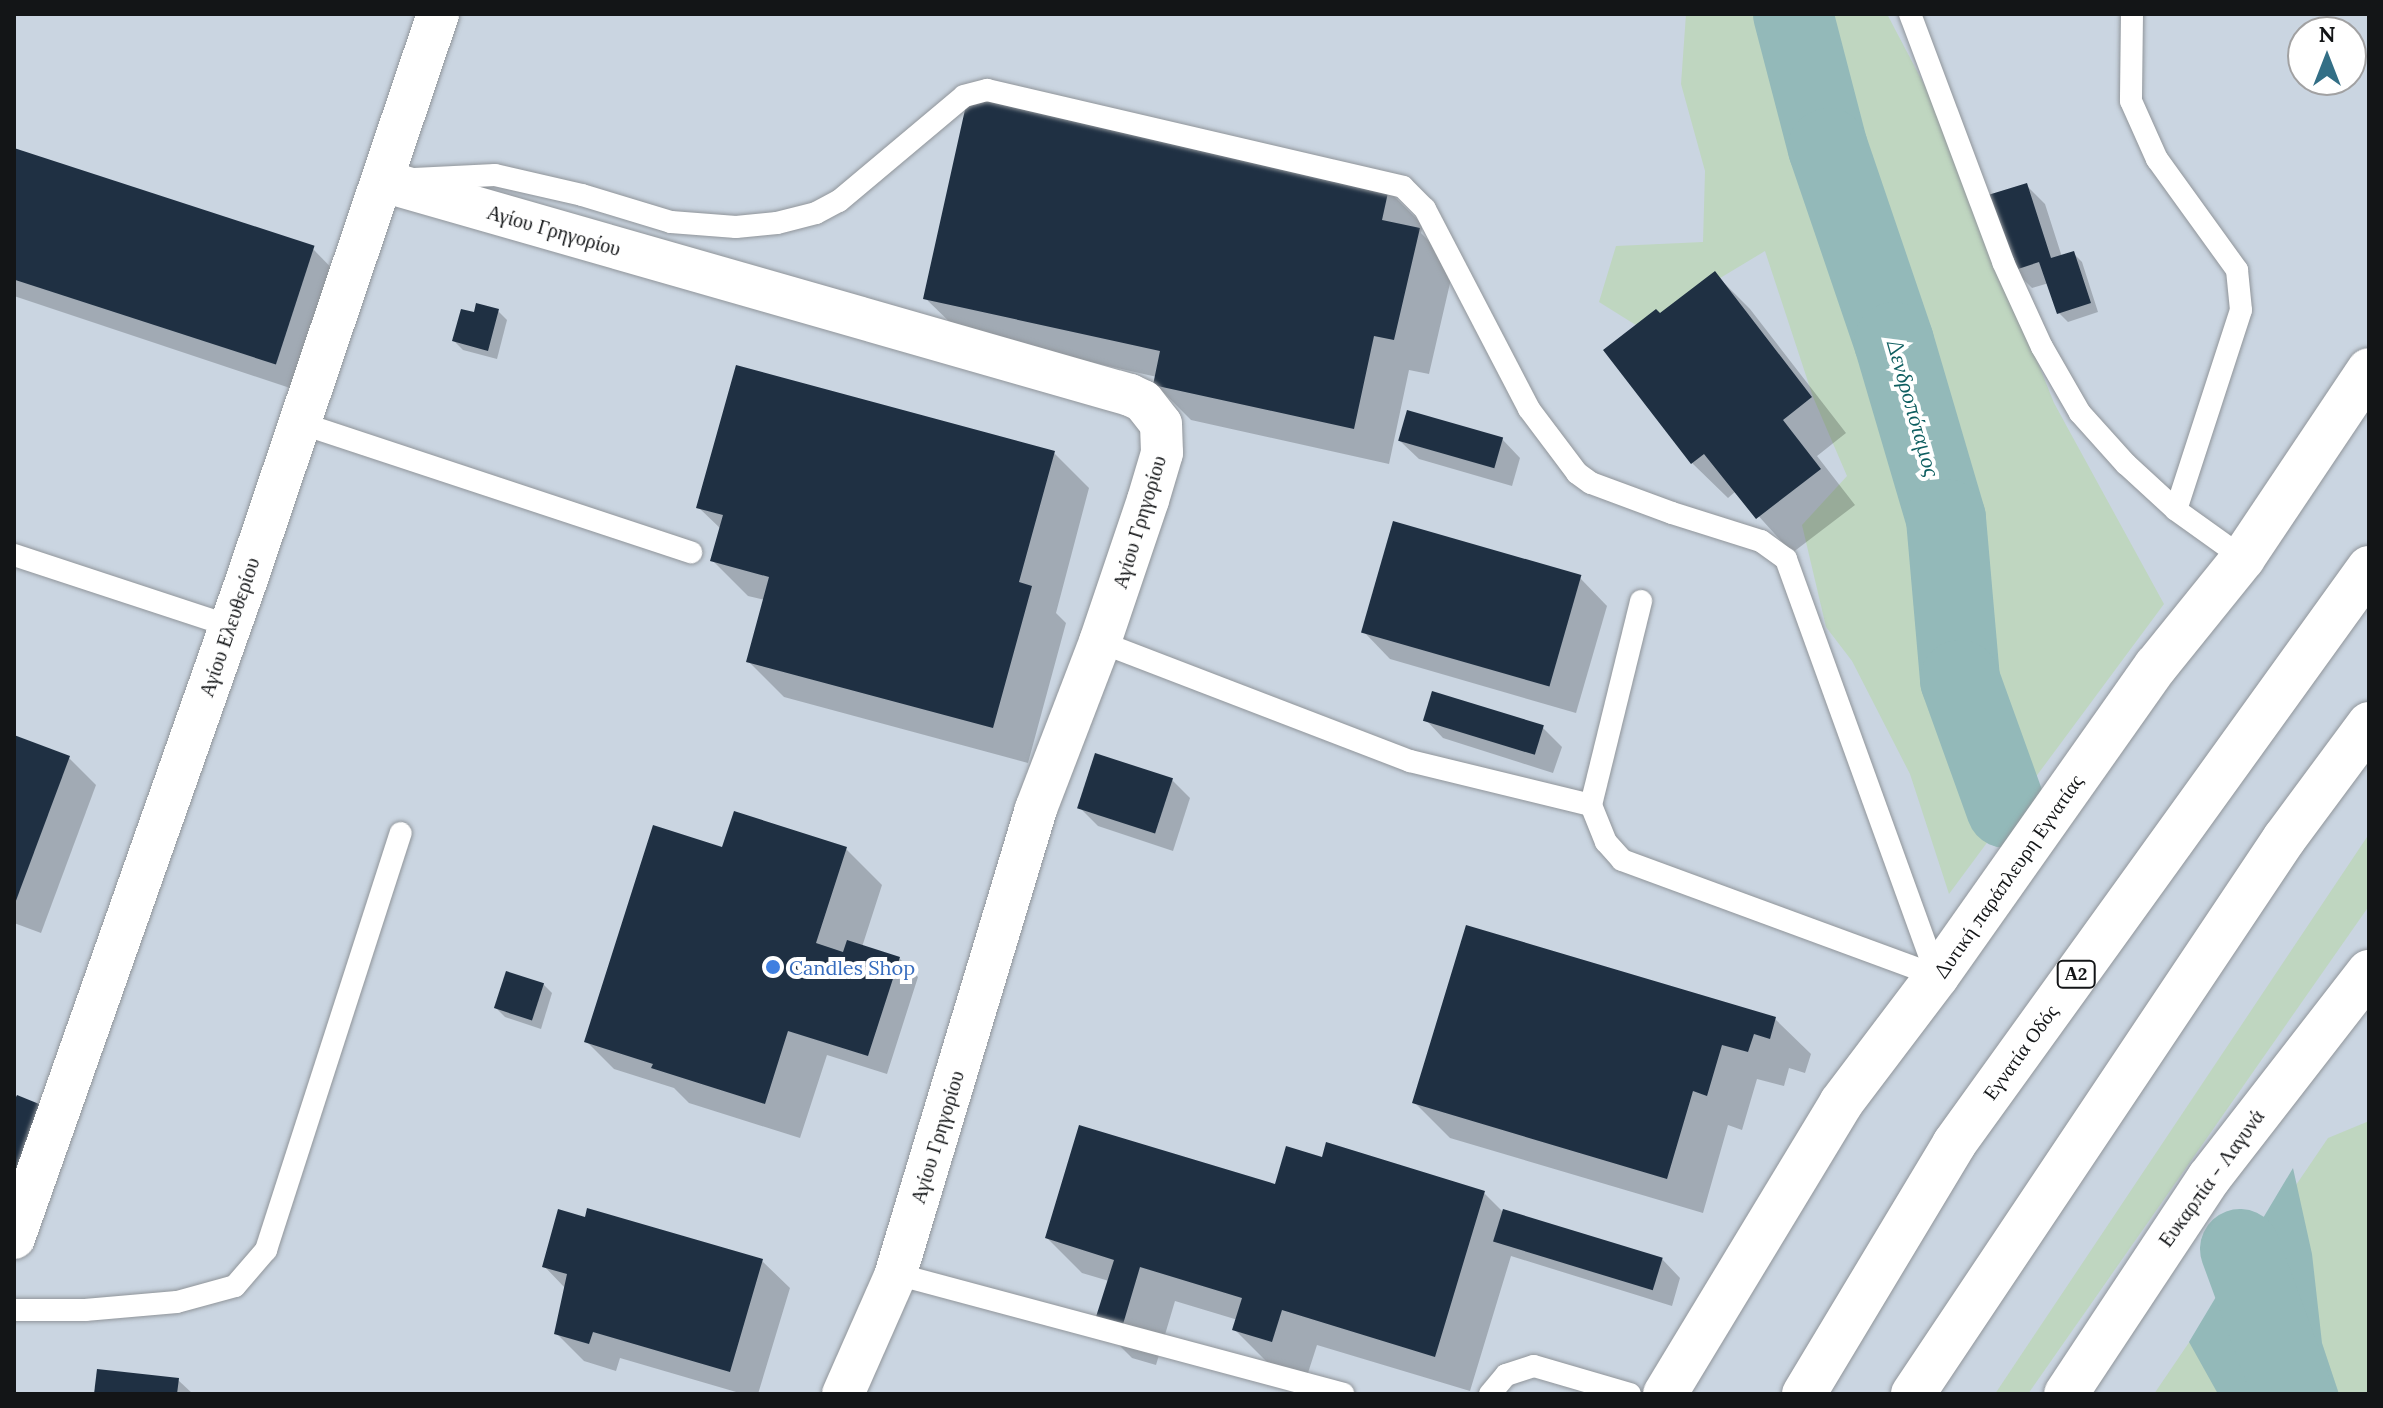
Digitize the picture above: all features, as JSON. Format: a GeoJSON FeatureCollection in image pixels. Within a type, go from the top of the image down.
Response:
{"type":"FeatureCollection","features":[{"type":"Feature","properties":{"kind":"main road","name":"Δυτική παράπλευρη Εγνατίας"},"geometry":{"type":"LineString","coordinates":[[1665,1394],[1841,1103],[1937,976],[2156,666],[2243,558],[2369,370]]}},
{"type":"Feature","properties":{"kind":"main road","name":"Εγνατία Οδός"},"geometry":{"type":"LineString","coordinates":[[1804,1394],[1954,1144],[2369,568]]}},
{"type":"Feature","properties":{"kind":"main road"},"geometry":{"type":"LineString","coordinates":[[1913,1394],[2284,839],[2369,724]]}},
{"type":"Feature","properties":{"kind":"main road","name":"Ευκαρπία - Λαγυνά"},"geometry":{"type":"LineString","coordinates":[[2066,1394],[2209,1178],[2369,972]]}},
{"type":"Feature","properties":{"kind":"street","name":"Αγίου Ελευθερίου"},"geometry":{"type":"LineString","coordinates":[[14,1238],[230,626],[438,14]]}},
{"type":"Feature","properties":{"kind":"street","name":"Αγίου Γρηγορίου"},"geometry":{"type":"LineString","coordinates":[[383,181],[1143,401],[1161,424],[1162,453],[1100,642],[1036,809],[896,1274],[843,1394]]}},
{"type":"Feature","properties":{"kind":"lane"},"geometry":{"type":"LineString","coordinates":[[1910,14],[2003,262],[2042,347],[2080,413],[2126,464],[2176,510],[2243,558]]}},
{"type":"Feature","properties":{"kind":"lane"},"geometry":{"type":"LineString","coordinates":[[2132,14],[2131,101],[2157,159],[2237,270],[2241,310],[2176,510]]}},
{"type":"Feature","properties":{"kind":"lane"},"geometry":{"type":"LineString","coordinates":[[383,181],[488,174],[582,195],[671,222],[736,227],[777,223],[816,213],[839,201],[964,96],[987,90],[1403,187],[1425,209],[1529,409],[1577,473],[1591,483],[1672,513],[1761,541],[1786,559],[1937,976]]}},
{"type":"Feature","properties":{"kind":"lane"},"geometry":{"type":"LineString","coordinates":[[300,423],[691,552]]}},
{"type":"Feature","properties":{"kind":"lane"},"geometry":{"type":"LineString","coordinates":[[14,555],[230,626]]}},
{"type":"Feature","properties":{"kind":"lane"},"geometry":{"type":"LineString","coordinates":[[1641,601],[1591,805],[1606,842],[1622,860],[1937,976]]}},
{"type":"Feature","properties":{"kind":"lane"},"geometry":{"type":"LineString","coordinates":[[1100,642],[1410,761],[1591,805]]}},
{"type":"Feature","properties":{"kind":"lane"},"geometry":{"type":"LineString","coordinates":[[14,1310],[85,1310],[177,1302],[235,1286],[266,1250],[401,833]]}},
{"type":"Feature","properties":{"kind":"lane"},"geometry":{"type":"LineString","coordinates":[[896,1274],[1343,1394]]}},
{"type":"Feature","properties":{"kind":"lane"},"geometry":{"type":"LineString","coordinates":[[1490,1394],[1506,1375],[1534,1366],[1630,1394]]}},
{"type":"Feature","properties":{"kind":"shaded area"},"geometry":{"type":"Polygon","coordinates":[[[14,14],[2369,14],[2369,1394],[14,1394],[14,14]]]}},
{"type":"Feature","properties":{"kind":"shaded area"},"geometry":{"type":"Polygon","coordinates":[[[1686,14],[1887,14],[1936,107],[2054,403],[2164,604],[1949,894],[1910,774],[1852,661],[1826,627],[1802,525],[1847,476],[1813,397],[1765,251],[1639,327],[1599,302],[1616,246],[1703,242],[1705,171],[1681,84],[1686,14]]]}},
{"type":"Feature","properties":{"kind":"shaded area"},"geometry":{"type":"Polygon","coordinates":[[[2369,834],[2369,906],[2028,1394],[1995,1394],[2369,834]]]}},
{"type":"Feature","properties":{"kind":"shaded area"},"geometry":{"type":"Polygon","coordinates":[[[2369,1121],[2369,1394],[2154,1394],[2328,1138],[2369,1121]]]}},
{"type":"Feature","properties":{"kind":"shaded area"},"geometry":{"type":"Polygon","coordinates":[[[2293,1168],[2312,1254],[2322,1343],[2339,1394],[2218,1394],[2189,1342],[2293,1168]]]}},
{"type":"Feature","properties":{"kind":"building"},"geometry":{"type":"Polygon","coordinates":[[[968,96],[1389,188],[1382,220],[1420,228],[1394,340],[1374,336],[1354,429],[1153,385],[1160,351],[923,299],[968,96]]]}},
{"type":"Feature","properties":{"kind":"building"},"geometry":{"type":"Polygon","coordinates":[[[14,148],[315,246],[276,365],[14,279],[14,148]]]}},
{"type":"Feature","properties":{"kind":"building"},"geometry":{"type":"Polygon","coordinates":[[[2027,183],[2051,258],[2074,251],[2091,303],[2057,314],[2039,262],[2012,271],[1988,195],[2027,183]]]}},
{"type":"Feature","properties":{"kind":"building"},"geometry":{"type":"Polygon","coordinates":[[[1715,271],[1812,397],[1783,420],[1821,469],[1756,519],[1704,454],[1691,464],[1603,350],[1656,309],[1660,313],[1715,271]]]}},
{"type":"Feature","properties":{"kind":"building"},"geometry":{"type":"Polygon","coordinates":[[[476,303],[499,309],[488,351],[452,341],[461,309],[474,312],[476,303]]]}},
{"type":"Feature","properties":{"kind":"building"},"geometry":{"type":"Polygon","coordinates":[[[736,365],[1055,451],[1019,582],[1032,586],[993,728],[746,662],[769,577],[710,561],[723,515],[696,508],[736,365]]]}},
{"type":"Feature","properties":{"kind":"building"},"geometry":{"type":"Polygon","coordinates":[[[1407,410],[1503,438],[1494,468],[1398,441],[1407,410]]]}},
{"type":"Feature","properties":{"kind":"building"},"geometry":{"type":"Polygon","coordinates":[[[1393,521],[1581,575],[1549,687],[1361,633],[1393,521]]]}},
{"type":"Feature","properties":{"kind":"building"},"geometry":{"type":"Polygon","coordinates":[[[1432,691],[1544,725],[1535,755],[1423,721],[1432,691]]]}},
{"type":"Feature","properties":{"kind":"building"},"geometry":{"type":"Polygon","coordinates":[[[14,735],[70,756],[14,906],[14,735]]]}},
{"type":"Feature","properties":{"kind":"building"},"geometry":{"type":"Polygon","coordinates":[[[1095,753],[1173,778],[1155,834],[1077,808],[1095,753]]]}},
{"type":"Feature","properties":{"kind":"building"},"geometry":{"type":"Polygon","coordinates":[[[734,811],[847,847],[816,943],[843,952],[847,940],[900,957],[868,1056],[788,1031],[765,1104],[651,1068],[653,1064],[584,1042],[653,825],[722,847],[734,811]]]}},
{"type":"Feature","properties":{"kind":"building"},"geometry":{"type":"Polygon","coordinates":[[[1466,925],[1776,1017],[1770,1039],[1754,1034],[1748,1052],[1722,1045],[1707,1096],[1693,1091],[1667,1179],[1412,1103],[1466,925]]]}},
{"type":"Feature","properties":{"kind":"building"},"geometry":{"type":"Polygon","coordinates":[[[506,971],[544,983],[532,1020],[494,1008],[506,971]]]}},
{"type":"Feature","properties":{"kind":"building"},"geometry":{"type":"Polygon","coordinates":[[[17,1095],[44,1106],[14,1181],[14,1101],[17,1095]]]}},
{"type":"Feature","properties":{"kind":"building"},"geometry":{"type":"Polygon","coordinates":[[[1079,1125],[1275,1184],[1286,1146],[1322,1157],[1326,1142],[1485,1191],[1435,1357],[1282,1310],[1272,1342],[1232,1330],[1242,1298],[1140,1267],[1121,1331],[1094,1323],[1114,1260],[1045,1238],[1079,1125]]]}},
{"type":"Feature","properties":{"kind":"building"},"geometry":{"type":"Polygon","coordinates":[[[587,1208],[763,1259],[730,1372],[593,1332],[589,1344],[554,1334],[567,1274],[542,1267],[558,1209],[585,1217],[587,1208]]]}},
{"type":"Feature","properties":{"kind":"building"},"geometry":{"type":"Polygon","coordinates":[[[1503,1209],[1663,1258],[1653,1290],[1493,1242],[1503,1209]]]}},
{"type":"Feature","properties":{"kind":"building"},"geometry":{"type":"Polygon","coordinates":[[[97,1369],[179,1378],[177,1394],[94,1394],[97,1369]]]}},
{"type":"Feature","properties":{"kind":"waterway","name":"Δενδροπόταμος"},"geometry":{"type":"LineString","coordinates":[[1793,14],[1828,148],[1894,342],[1946,519],[1960,680],[2006,808]]}},
{"type":"Feature","properties":{"kind":"waterway","name":"Δενδροπόταμος"},"geometry":{"type":"LineString","coordinates":[[2240,1249],[2293,1394]]}},
{"type":"Feature","properties":{"kind":"place","name":"Candles Shop"},"geometry":{"type":"Point","coordinates":[773,967]}}]}
